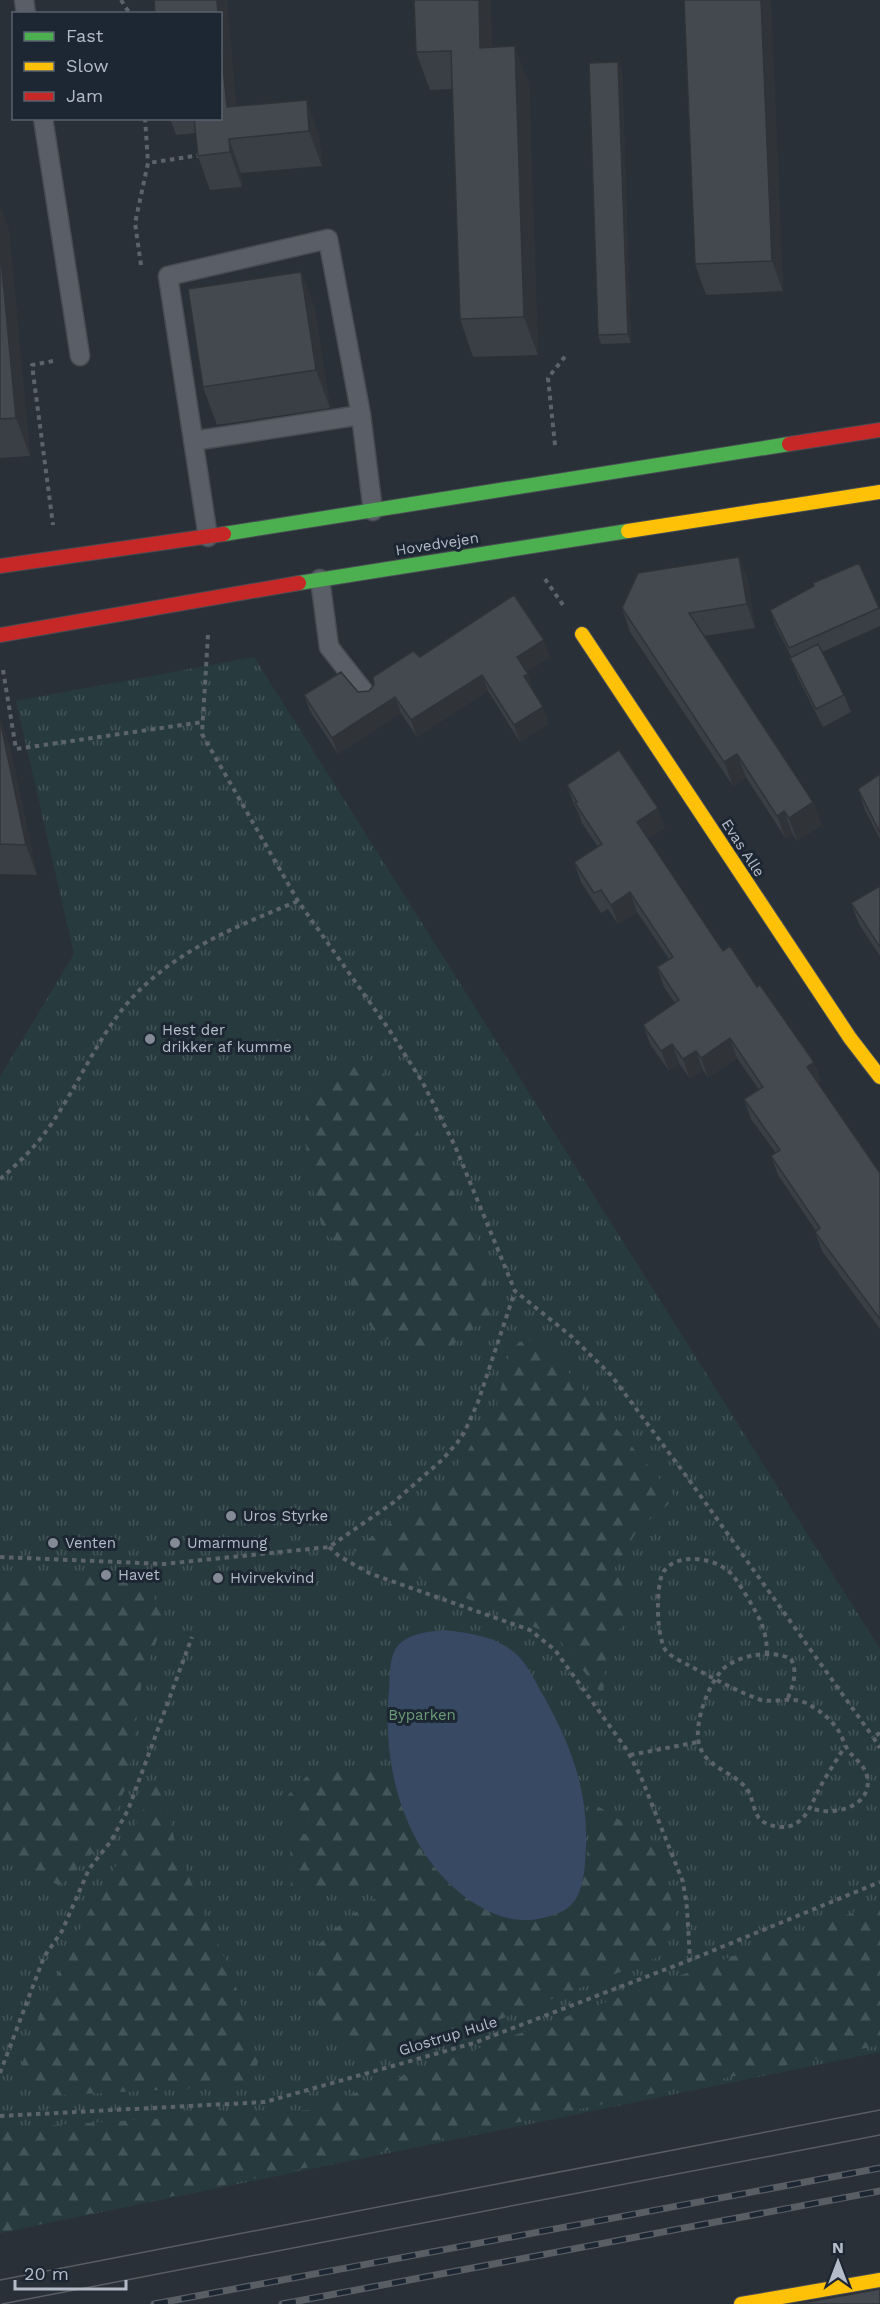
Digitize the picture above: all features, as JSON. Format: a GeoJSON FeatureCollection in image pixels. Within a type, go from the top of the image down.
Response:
{"type":"FeatureCollection","features":[{"type":"Feature","properties":{"kind":"main road"},"geometry":{"type":"LineString","coordinates":[[0,566],[208,537],[880,430]]}},
{"type":"Feature","properties":{"kind":"main road","name":"Hovedvejen"},"geometry":{"type":"LineString","coordinates":[[0,635],[211,597],[523,546],[880,492]]}},
{"type":"Feature","properties":{"kind":"main road","name":"Evas Alle"},"geometry":{"type":"LineString","coordinates":[[582,634],[843,1029],[880,1077]]}},
{"type":"Feature","properties":{"kind":"main road"},"geometry":{"type":"LineString","coordinates":[[741,2304],[880,2280]]}},
{"type":"Feature","properties":{"kind":"lane"},"geometry":{"type":"LineString","coordinates":[[43,120],[80,356]]}},
{"type":"Feature","properties":{"kind":"lane"},"geometry":{"type":"LineString","coordinates":[[208,537],[168,276],[328,239],[361,415],[373,511]]}},
{"type":"Feature","properties":{"kind":"lane"},"geometry":{"type":"LineString","coordinates":[[193,441],[361,415]]}},
{"type":"Feature","properties":{"kind":"lane"},"geometry":{"type":"LineString","coordinates":[[320,579],[329,646],[369,698]]}},
{"type":"Feature","properties":{"kind":"path"},"geometry":{"type":"LineString","coordinates":[[145,120],[148,163]]}},
{"type":"Feature","properties":{"kind":"path"},"geometry":{"type":"LineString","coordinates":[[559,480],[548,378],[567,354]]}},
{"type":"Feature","properties":{"kind":"path"},"geometry":{"type":"LineString","coordinates":[[58,558],[32,365],[80,356]]}},
{"type":"Feature","properties":{"kind":"path"},"geometry":{"type":"LineString","coordinates":[[523,546],[582,634]]}},
{"type":"Feature","properties":{"kind":"path"},"geometry":{"type":"LineString","coordinates":[[211,597],[202,734],[298,901],[388,1028],[423,1083],[455,1146],[514,1292],[571,1336],[611,1376],[687,1477],[880,1748]]}},
{"type":"Feature","properties":{"kind":"path"},"geometry":{"type":"LineString","coordinates":[[2,665],[16,749],[203,722]]}},
{"type":"Feature","properties":{"kind":"path"},"geometry":{"type":"LineString","coordinates":[[0,1179],[22,1159],[49,1127],[104,1035],[125,1006],[150,980],[191,950],[211,939],[298,901]]}},
{"type":"Feature","properties":{"kind":"path"},"geometry":{"type":"LineString","coordinates":[[0,1557],[164,1564],[329,1547],[394,1502],[442,1460],[457,1443],[470,1422],[478,1402],[514,1292]]}},
{"type":"Feature","properties":{"kind":"path"},"geometry":{"type":"LineString","coordinates":[[329,1547],[339,1556],[369,1573],[530,1630],[555,1650],[630,1755],[651,1798],[682,1882],[687,1908],[690,1960]]}},
{"type":"Feature","properties":{"kind":"path"},"geometry":{"type":"LineString","coordinates":[[767,1655],[766,1636],[761,1620],[732,1574],[716,1563],[689,1560],[673,1563],[664,1571],[660,1582],[658,1617],[664,1648],[670,1655],[761,1700],[788,1698],[806,1703],[824,1715],[837,1729],[846,1746],[865,1768],[868,1782],[864,1793],[850,1808],[829,1812],[810,1808]]}},
{"type":"Feature","properties":{"kind":"path"},"geometry":{"type":"LineString","coordinates":[[0,2073],[44,1957],[63,1931],[88,1869],[111,1841],[128,1810],[192,1637]]}},
{"type":"Feature","properties":{"kind":"path"},"geometry":{"type":"LineString","coordinates":[[788,1698],[795,1674],[793,1663],[786,1657],[767,1655],[735,1662],[724,1668],[716,1679],[706,1698],[700,1719],[698,1742],[704,1755],[746,1787],[757,1815],[764,1822],[789,1827],[801,1820],[846,1746]]}},
{"type":"Feature","properties":{"kind":"path"},"geometry":{"type":"LineString","coordinates":[[873,1737],[880,1733]]}},
{"type":"Feature","properties":{"kind":"path"},"geometry":{"type":"LineString","coordinates":[[630,1755],[698,1742]]}},
{"type":"Feature","properties":{"kind":"path","name":"Glostrup Hule"},"geometry":{"type":"LineString","coordinates":[[0,2116],[265,2102],[474,2043],[690,1960],[880,1882]]}},
{"type":"Feature","properties":{"kind":"green space","name":"Byparken"},"geometry":{"type":"Polygon","coordinates":[[[254,657],[880,1649],[880,2052],[0,2233],[0,1077],[74,954],[16,701],[254,657]]]}},
{"type":"Feature","properties":{"kind":"green space"},"geometry":{"type":"Polygon","coordinates":[[[343,1061],[379,1066],[473,1226],[484,1267],[492,1313],[449,1348],[406,1348],[375,1333],[357,1307],[342,1251],[321,1224],[304,1133],[309,1089],[343,1061]]]}},
{"type":"Feature","properties":{"kind":"green space"},"geometry":{"type":"Polygon","coordinates":[[[539,1338],[676,1498],[638,1529],[614,1569],[632,1604],[606,1657],[603,1696],[557,1637],[353,1550],[445,1485],[496,1408],[509,1355],[519,1342],[539,1338]]]}},
{"type":"Feature","properties":{"kind":"green space"},"geometry":{"type":"Polygon","coordinates":[[[29,1571],[141,1574],[165,1618],[142,1680],[127,1785],[97,1849],[60,1885],[25,1874],[0,1843],[0,1589],[29,1571]]]}},
{"type":"Feature","properties":{"kind":"green space"},"geometry":{"type":"Polygon","coordinates":[[[313,1770],[369,1770],[395,1782],[412,1834],[433,1867],[470,1899],[493,1912],[519,1919],[555,1914],[567,1908],[576,1898],[583,1878],[593,1803],[654,1842],[676,1915],[658,1957],[423,2050],[357,2057],[321,2019],[310,1952],[344,1921],[385,1891],[291,1892],[290,1834],[309,1834],[309,1822],[284,1813],[288,1795],[313,1770]]]}},
{"type":"Feature","properties":{"kind":"green space"},"geometry":{"type":"Polygon","coordinates":[[[160,1775],[175,1842],[232,1974],[258,2061],[253,2085],[46,2096],[19,2072],[44,2002],[85,1918],[117,1864],[160,1775]]]}},
{"type":"Feature","properties":{"kind":"green space"},"geometry":{"type":"Polygon","coordinates":[[[880,1903],[880,2045],[0,2233],[0,2129],[2,2128],[308,2110],[880,1903]]]}},
{"type":"Feature","properties":{"kind":"water"},"geometry":{"type":"Polygon","coordinates":[[[444,1630],[491,1639],[516,1654],[528,1668],[554,1715],[571,1755],[583,1796],[585,1868],[577,1897],[568,1908],[557,1914],[534,1920],[517,1920],[493,1913],[477,1905],[453,1886],[432,1864],[416,1839],[403,1811],[389,1751],[388,1720],[392,1659],[395,1650],[404,1640],[417,1634],[444,1630]]]}},
{"type":"Feature","properties":{"kind":"building"},"geometry":{"type":"Polygon","coordinates":[[[154,0],[217,0],[218,12],[155,12],[154,0]]]}},
{"type":"Feature","properties":{"kind":"building"},"geometry":{"type":"Polygon","coordinates":[[[414,0],[479,0],[480,48],[515,46],[524,317],[460,319],[451,51],[416,52],[414,0]]]}},
{"type":"Feature","properties":{"kind":"building"},"geometry":{"type":"Polygon","coordinates":[[[684,0],[761,0],[772,261],[695,264],[684,0]]]}},
{"type":"Feature","properties":{"kind":"building"},"geometry":{"type":"Polygon","coordinates":[[[222,56],[227,107],[307,100],[309,131],[229,139],[230,152],[198,156],[194,120],[222,120],[222,56]]]}},
{"type":"Feature","properties":{"kind":"building"},"geometry":{"type":"Polygon","coordinates":[[[618,62],[628,334],[598,335],[589,63],[618,62]]]}},
{"type":"Feature","properties":{"kind":"building"},"geometry":{"type":"Polygon","coordinates":[[[0,248],[16,418],[0,419],[0,248]]]}},
{"type":"Feature","properties":{"kind":"building"},"geometry":{"type":"Polygon","coordinates":[[[301,272],[316,370],[203,387],[188,289],[301,272]]]}},
{"type":"Feature","properties":{"kind":"building"},"geometry":{"type":"Polygon","coordinates":[[[739,557],[747,604],[689,613],[813,802],[789,818],[784,811],[777,816],[737,754],[724,762],[622,608],[638,573],[739,557]]]}},
{"type":"Feature","properties":{"kind":"building"},"geometry":{"type":"Polygon","coordinates":[[[859,563],[879,608],[789,648],[770,610],[814,586],[813,583],[859,563]]]}},
{"type":"Feature","properties":{"kind":"building"},"geometry":{"type":"Polygon","coordinates":[[[514,595],[544,640],[517,657],[528,674],[524,676],[543,707],[514,725],[482,675],[411,720],[395,697],[332,738],[304,695],[341,672],[358,692],[369,691],[374,685],[373,677],[413,651],[420,657],[514,595]]]}},
{"type":"Feature","properties":{"kind":"building"},"geometry":{"type":"Polygon","coordinates":[[[818,644],[844,695],[816,709],[790,658],[818,644]]]}},
{"type":"Feature","properties":{"kind":"building"},"geometry":{"type":"Polygon","coordinates":[[[0,720],[26,845],[0,844],[0,720]]]}},
{"type":"Feature","properties":{"kind":"building"},"geometry":{"type":"Polygon","coordinates":[[[619,750],[658,808],[637,822],[723,951],[730,946],[757,987],[760,985],[814,1062],[807,1067],[880,1173],[880,1319],[815,1232],[820,1228],[771,1156],[780,1150],[744,1099],[763,1087],[730,1038],[701,1058],[696,1051],[683,1059],[672,1044],[661,1051],[643,1025],[679,1000],[657,967],[673,957],[630,892],[611,905],[601,890],[594,893],[574,862],[602,844],[575,803],[577,802],[567,785],[619,750]]]}},
{"type":"Feature","properties":{"kind":"building"},"geometry":{"type":"Polygon","coordinates":[[[880,774],[880,833],[858,789],[880,774]]]}},
{"type":"Feature","properties":{"kind":"building"},"geometry":{"type":"Polygon","coordinates":[[[880,886],[880,947],[851,903],[880,886]]]}},
{"type":"Feature","properties":{"kind":"building"},"geometry":{"type":"Polygon","coordinates":[[[880,2289],[880,2304],[797,2304],[880,2289]]]}},
{"type":"Feature","properties":{"kind":"tram line"},"geometry":{"type":"LineString","coordinates":[[0,2280],[880,2110]]}},
{"type":"Feature","properties":{"kind":"tram line"},"geometry":{"type":"LineString","coordinates":[[2,2304],[880,2135]]}},
{"type":"Feature","properties":{"kind":"railway"},"geometry":{"type":"LineString","coordinates":[[154,2304],[880,2168]]}},
{"type":"Feature","properties":{"kind":"railway"},"geometry":{"type":"LineString","coordinates":[[282,2304],[880,2191]]}},
{"type":"Feature","properties":{"kind":"traffic: fast"},"geometry":{"type":"LineString","coordinates":[[224,534],[789,444]]}},
{"type":"Feature","properties":{"kind":"traffic: fast"},"geometry":{"type":"LineString","coordinates":[[299,583],[628,531]]}},
{"type":"Feature","properties":{"kind":"traffic: slow"},"geometry":{"type":"LineString","coordinates":[[628,531],[880,492]]}},
{"type":"Feature","properties":{"kind":"traffic: slow"},"geometry":{"type":"LineString","coordinates":[[582,634],[850,1038],[880,1077]]}},
{"type":"Feature","properties":{"kind":"traffic: slow"},"geometry":{"type":"LineString","coordinates":[[741,2304],[880,2280]]}},
{"type":"Feature","properties":{"kind":"traffic: jam"},"geometry":{"type":"LineString","coordinates":[[789,444],[880,430]]}},
{"type":"Feature","properties":{"kind":"traffic: jam"},"geometry":{"type":"LineString","coordinates":[[0,566],[224,534]]}},
{"type":"Feature","properties":{"kind":"traffic: jam"},"geometry":{"type":"LineString","coordinates":[[0,635],[299,583]]}},
{"type":"Feature","properties":{"kind":"place","name":"Hest der drikker af kumme"},"geometry":{"type":"Point","coordinates":[150,1039]}},
{"type":"Feature","properties":{"kind":"place","name":"Uros Styrke"},"geometry":{"type":"Point","coordinates":[231,1516]}},
{"type":"Feature","properties":{"kind":"place","name":"Venten"},"geometry":{"type":"Point","coordinates":[53,1543]}},
{"type":"Feature","properties":{"kind":"place","name":"Umarmung"},"geometry":{"type":"Point","coordinates":[175,1543]}},
{"type":"Feature","properties":{"kind":"place","name":"Havet"},"geometry":{"type":"Point","coordinates":[106,1575]}},
{"type":"Feature","properties":{"kind":"place","name":"Hvirvekvind"},"geometry":{"type":"Point","coordinates":[218,1578]}}]}
